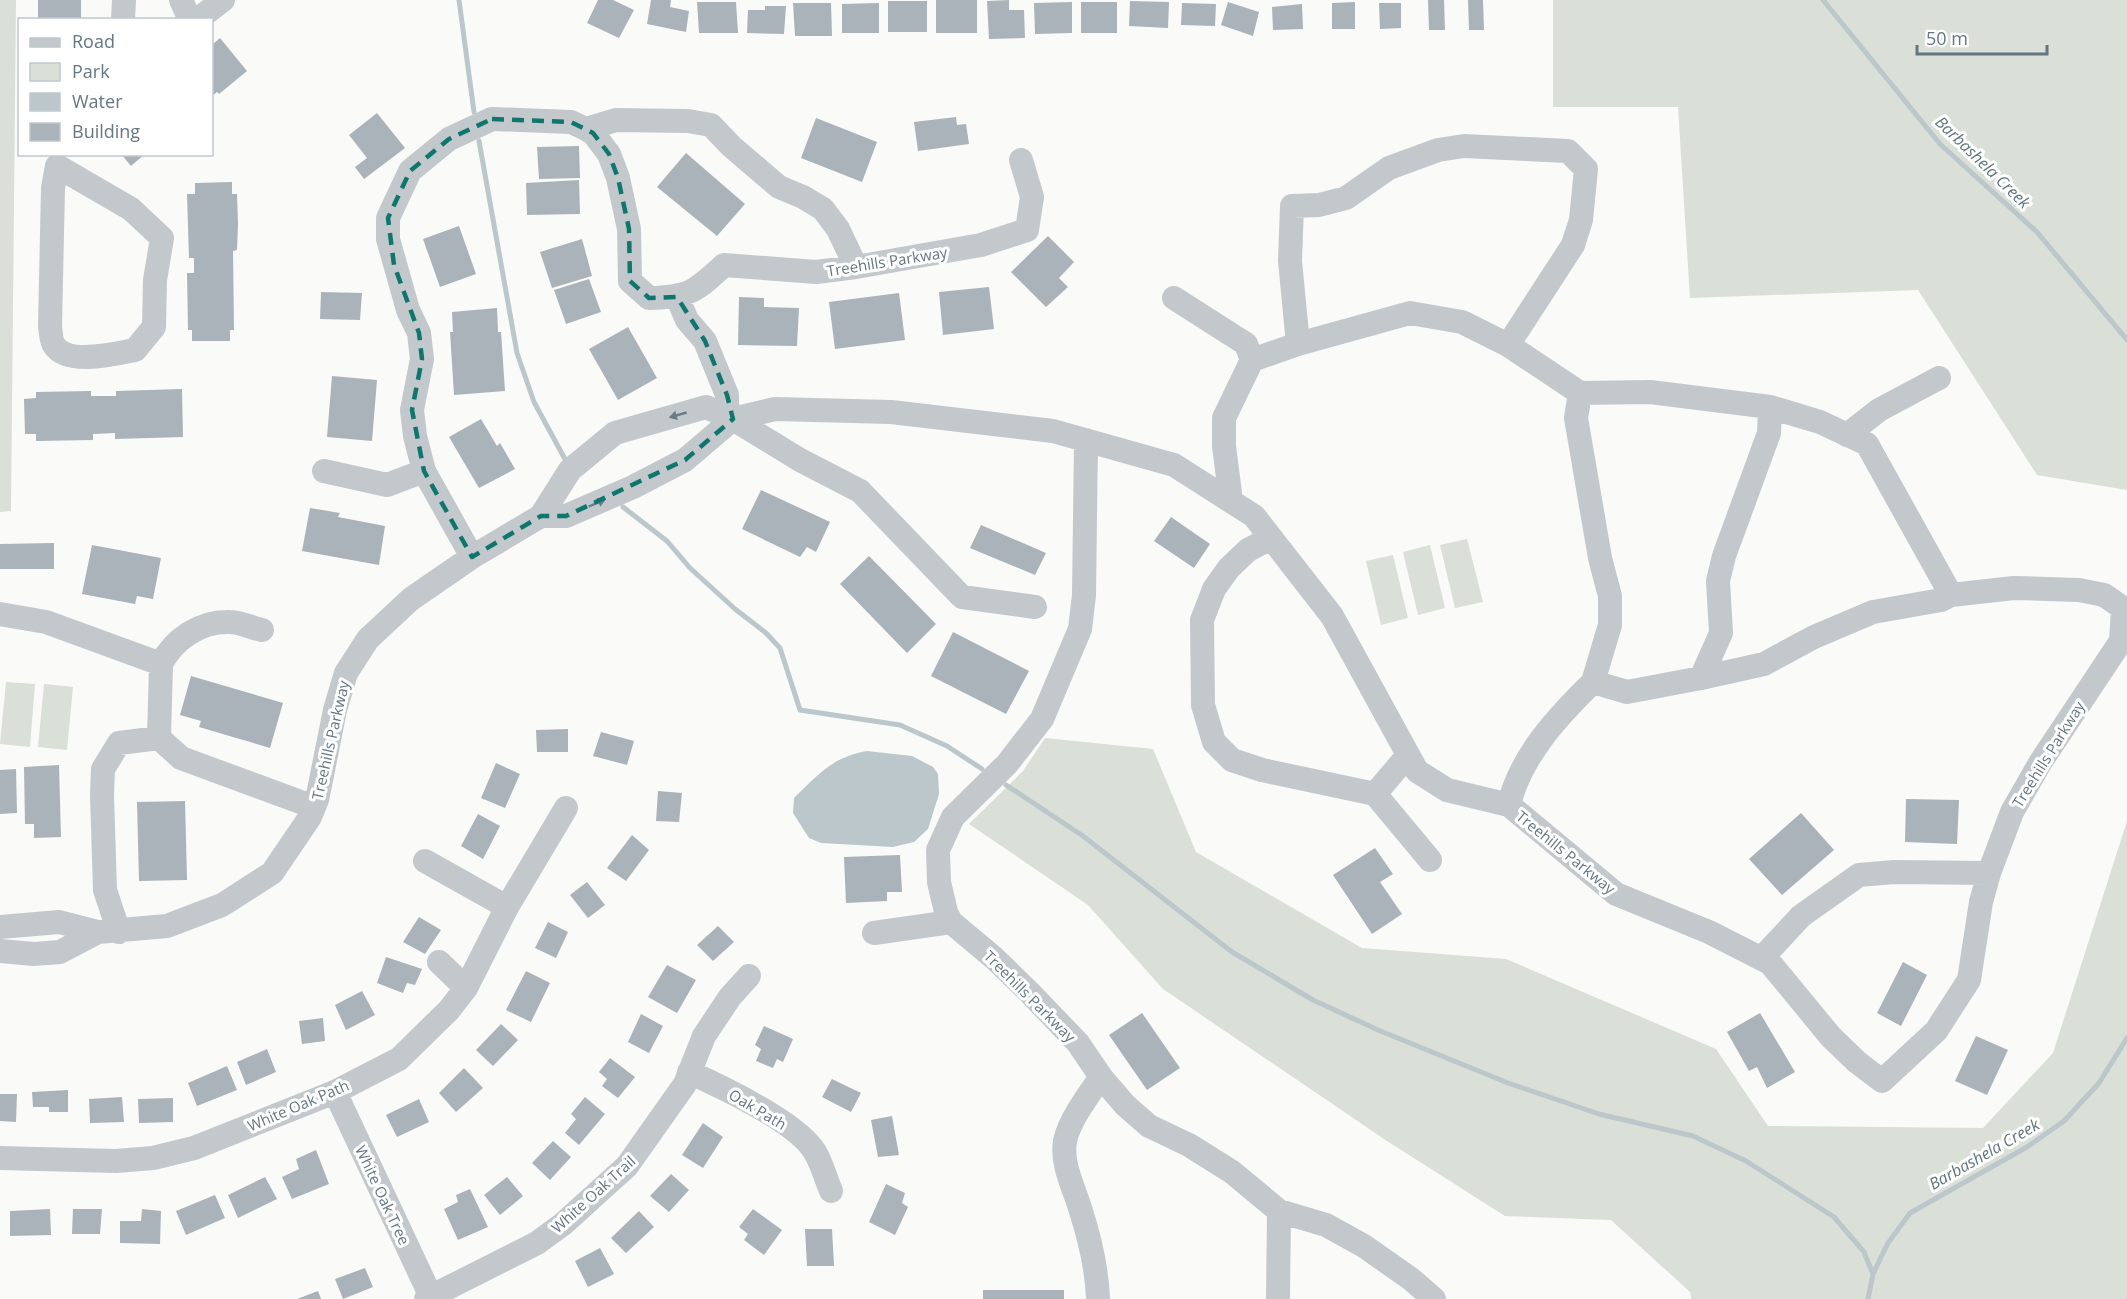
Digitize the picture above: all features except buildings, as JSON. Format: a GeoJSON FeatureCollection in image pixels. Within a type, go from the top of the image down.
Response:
{"type":"FeatureCollection","features":[{"type":"Feature","properties":{"kind":"street"},"geometry":{"type":"LineString","coordinates":[[123,18],[124,0]]}},
{"type":"Feature","properties":{"kind":"street"},"geometry":{"type":"LineString","coordinates":[[181,0],[189,18]]}},
{"type":"Feature","properties":{"kind":"street"},"geometry":{"type":"LineString","coordinates":[[200,18],[223,0]]}},
{"type":"Feature","properties":{"kind":"street"},"geometry":{"type":"LineString","coordinates":[[471,557],[423,471],[412,410],[422,359],[419,333],[408,310],[388,239],[388,218],[410,171],[449,139],[492,120],[571,122],[586,129],[616,120],[688,121],[711,125],[731,146],[779,187],[824,209],[838,230],[856,267]]}},
{"type":"Feature","properties":{"kind":"street","name":"Treehills Parkway"},"geometry":{"type":"LineString","coordinates":[[586,129],[593,133],[609,154],[618,178],[629,229],[630,281],[649,298],[677,297],[701,287],[724,265],[816,272],[981,245],[1027,230],[1032,197],[1021,160]]}},
{"type":"Feature","properties":{"kind":"street"},"geometry":{"type":"LineString","coordinates":[[1298,344],[1290,261],[1292,206],[1319,205],[1346,198],[1389,168],[1438,150],[1464,147],[1568,151],[1586,169],[1581,220],[1573,245],[1508,345]]}},
{"type":"Feature","properties":{"kind":"street"},"geometry":{"type":"LineString","coordinates":[[58,160],[131,209],[162,238],[155,280],[154,327],[135,350],[101,356],[67,356],[54,345],[50,327],[53,188],[58,160]]}},
{"type":"Feature","properties":{"kind":"street"},"geometry":{"type":"LineString","coordinates":[[677,297],[687,320],[705,341],[728,395],[726,406],[733,419]]}},
{"type":"Feature","properties":{"kind":"street"},"geometry":{"type":"LineString","coordinates":[[1174,298],[1246,344],[1252,360]]}},
{"type":"Feature","properties":{"kind":"street"},"geometry":{"type":"LineString","coordinates":[[1231,501],[1224,446],[1224,418],[1252,360],[1298,344],[1410,313],[1462,322],[1508,345],[1580,393],[1650,392],[1770,407],[1820,422],[1867,444],[1951,595]]}},
{"type":"Feature","properties":{"kind":"street"},"geometry":{"type":"LineString","coordinates":[[1847,435],[1879,410],[1939,378]]}},
{"type":"Feature","properties":{"kind":"street"},"geometry":{"type":"LineString","coordinates":[[1580,393],[1576,417],[1600,558],[1610,596],[1610,625],[1593,682]]}},
{"type":"Feature","properties":{"kind":"street","name":"Treehills Parkway"},"geometry":{"type":"LineString","coordinates":[[0,927],[59,922],[109,932],[167,927],[222,905],[272,873],[310,817],[334,710],[346,673],[368,639],[411,599],[471,557],[541,516],[570,470],[615,433],[706,407],[733,419],[800,460],[860,491],[962,597],[1035,607]]}},
{"type":"Feature","properties":{"kind":"street"},"geometry":{"type":"LineString","coordinates":[[1701,678],[1721,633],[1718,581],[1724,556],[1768,433],[1770,407]]}},
{"type":"Feature","properties":{"kind":"street","name":"Treehills Parkway"},"geometry":{"type":"LineString","coordinates":[[541,516],[566,516],[633,488],[685,460],[733,419],[774,408],[891,412],[1053,431],[1174,465],[1254,516],[1332,616],[1417,771],[1447,790],[1509,806],[1616,894],[1709,932],[1770,963],[1831,1037],[1857,1062],[1882,1081],[1936,1031],[1969,980],[1981,902],[1989,873],[2012,812],[2040,763],[2121,641],[2123,608],[2104,595],[2068,589],[2014,588],[1951,595],[1941,600],[1873,612],[1814,638],[1764,664],[1627,692],[1593,682],[1566,708],[1531,755],[1513,785],[1509,806]]}},
{"type":"Feature","properties":{"kind":"street"},"geometry":{"type":"LineString","coordinates":[[874,933],[951,922],[946,912],[939,882],[938,850],[953,817],[1007,764],[1042,719],[1080,629],[1084,594],[1086,440]]}},
{"type":"Feature","properties":{"kind":"street"},"geometry":{"type":"LineString","coordinates":[[324,471],[387,485],[423,471]]}},
{"type":"Feature","properties":{"kind":"street"},"geometry":{"type":"LineString","coordinates":[[1271,538],[1248,550],[1229,568],[1214,589],[1202,620],[1203,705],[1214,742],[1232,760],[1262,770],[1375,794],[1430,860]]}},
{"type":"Feature","properties":{"kind":"street"},"geometry":{"type":"LineString","coordinates":[[0,614],[46,622],[161,664]]}},
{"type":"Feature","properties":{"kind":"street"},"geometry":{"type":"LineString","coordinates":[[262,630],[231,622],[205,625],[182,637],[161,664],[159,738],[181,758],[314,807]]}},
{"type":"Feature","properties":{"kind":"street"},"geometry":{"type":"LineString","coordinates":[[109,932],[105,890],[103,769],[119,743],[159,738]]}},
{"type":"Feature","properties":{"kind":"street"},"geometry":{"type":"LineString","coordinates":[[1375,794],[1408,755]]}},
{"type":"Feature","properties":{"kind":"street","name":"White Oak Path"},"geometry":{"type":"LineString","coordinates":[[0,1158],[116,1161],[153,1158],[194,1148],[335,1092],[399,1059],[449,1010],[466,988],[507,907],[566,808]]}},
{"type":"Feature","properties":{"kind":"street"},"geometry":{"type":"LineString","coordinates":[[425,861],[507,907]]}},
{"type":"Feature","properties":{"kind":"street"},"geometry":{"type":"LineString","coordinates":[[1762,958],[1801,916],[1859,875],[1894,872],[1989,873]]}},
{"type":"Feature","properties":{"kind":"street","name":"Treehills Parkway"},"geometry":{"type":"LineString","coordinates":[[951,922],[994,958],[1078,1043],[1101,1077],[1125,1105],[1149,1126],[1188,1145],[1232,1172],[1279,1211],[1326,1224],[1364,1246],[1411,1279],[1434,1299]]}},
{"type":"Feature","properties":{"kind":"street"},"geometry":{"type":"LineString","coordinates":[[34,923],[34,954]]}},
{"type":"Feature","properties":{"kind":"street","name":"Treehills Parkway"},"geometry":{"type":"LineString","coordinates":[[0,951],[34,954],[60,952],[109,932]]}},
{"type":"Feature","properties":{"kind":"street"},"geometry":{"type":"LineString","coordinates":[[439,962],[466,988]]}},
{"type":"Feature","properties":{"kind":"street","name":"White Oak Trail"},"geometry":{"type":"LineString","coordinates":[[429,1298],[537,1242],[563,1224],[627,1166],[685,1084],[704,1036],[730,997],[749,976]]}},
{"type":"Feature","properties":{"kind":"street","name":"Oak Path"},"geometry":{"type":"LineString","coordinates":[[689,1072],[718,1085],[785,1123],[814,1151],[831,1191]]}},
{"type":"Feature","properties":{"kind":"street"},"geometry":{"type":"LineString","coordinates":[[1098,1299],[1093,1250],[1065,1156],[1065,1141],[1101,1077]]}},
{"type":"Feature","properties":{"kind":"street","name":"White Oak Tree"},"geometry":{"type":"LineString","coordinates":[[335,1092],[429,1298]]}},
{"type":"Feature","properties":{"kind":"street"},"geometry":{"type":"LineString","coordinates":[[1278,1299],[1279,1211]]}},
{"type":"Feature","properties":{"kind":"highlighted area"},"geometry":{"type":"Polygon","coordinates":[[[492,119],[571,122],[593,133],[609,154],[618,178],[629,229],[630,281],[649,298],[677,297],[705,341],[727,395],[733,419],[685,460],[566,516],[541,516],[472,557],[424,471],[412,410],[422,359],[419,333],[394,265],[388,218],[410,171],[449,139],[492,119]]]}},
{"type":"Feature","properties":{"kind":"green space"},"geometry":{"type":"Polygon","coordinates":[[[0,0],[16,0],[11,511],[0,512],[0,0]]]}},
{"type":"Feature","properties":{"kind":"green space"},"geometry":{"type":"Polygon","coordinates":[[[1553,0],[2127,0],[2127,490],[2037,475],[1918,290],[1690,298],[1678,107],[1553,107],[1553,0]]]}},
{"type":"Feature","properties":{"kind":"green space"},"geometry":{"type":"Polygon","coordinates":[[[1467,539],[1483,602],[1455,608],[1440,545],[1467,539]]]}},
{"type":"Feature","properties":{"kind":"green space"},"geometry":{"type":"Polygon","coordinates":[[[1430,545],[1445,608],[1418,615],[1403,552],[1430,545]]]}},
{"type":"Feature","properties":{"kind":"green space"},"geometry":{"type":"Polygon","coordinates":[[[1393,555],[1408,618],[1381,625],[1366,561],[1393,555]]]}},
{"type":"Feature","properties":{"kind":"green space"},"geometry":{"type":"Polygon","coordinates":[[[6,682],[35,684],[30,747],[0,744],[6,682]]]}},
{"type":"Feature","properties":{"kind":"green space"},"geometry":{"type":"Polygon","coordinates":[[[44,684],[73,687],[67,750],[38,747],[44,684]]]}},
{"type":"Feature","properties":{"kind":"green space"},"geometry":{"type":"Polygon","coordinates":[[[1045,738],[1153,749],[1196,852],[1362,948],[1506,959],[1716,1049],[1768,1126],[1983,1128],[2053,1053],[2127,821],[2127,1299],[1691,1299],[1690,1292],[1611,1220],[1505,1216],[1387,1141],[1163,989],[1088,905],[969,824],[1023,771],[1045,738]]]}},
{"type":"Feature","properties":{"kind":"water"},"geometry":{"type":"Polygon","coordinates":[[[867,751],[912,756],[933,767],[938,774],[939,794],[928,829],[914,842],[893,847],[821,843],[809,838],[793,813],[794,798],[835,762],[867,751]]]}},
{"type":"Feature","properties":{"kind":"waterway"},"geometry":{"type":"LineString","coordinates":[[459,0],[474,112]]}},
{"type":"Feature","properties":{"kind":"waterway","name":"Barbashela Creek"},"geometry":{"type":"LineString","coordinates":[[1823,0],[1940,144],[2037,232],[2127,340]]}},
{"type":"Feature","properties":{"kind":"waterway"},"geometry":{"type":"LineString","coordinates":[[479,141],[517,353],[534,402],[566,461]]}},
{"type":"Feature","properties":{"kind":"waterway"},"geometry":{"type":"LineString","coordinates":[[623,507],[667,541],[690,568],[735,609],[766,633],[780,648],[800,710],[900,725],[947,746],[982,769]]}},
{"type":"Feature","properties":{"kind":"waterway"},"geometry":{"type":"LineString","coordinates":[[1006,785],[1083,836],[1232,952],[1313,1000],[1378,1030],[1508,1083],[1599,1114],[1693,1136],[1746,1161],[1834,1217],[1864,1252],[1873,1274]]}},
{"type":"Feature","properties":{"kind":"waterway","name":"Barbashela Creek"},"geometry":{"type":"LineString","coordinates":[[1868,1299],[1873,1274],[1888,1243],[1910,1213],[2027,1147],[2064,1121],[2099,1083],[2127,1038]]}}]}
